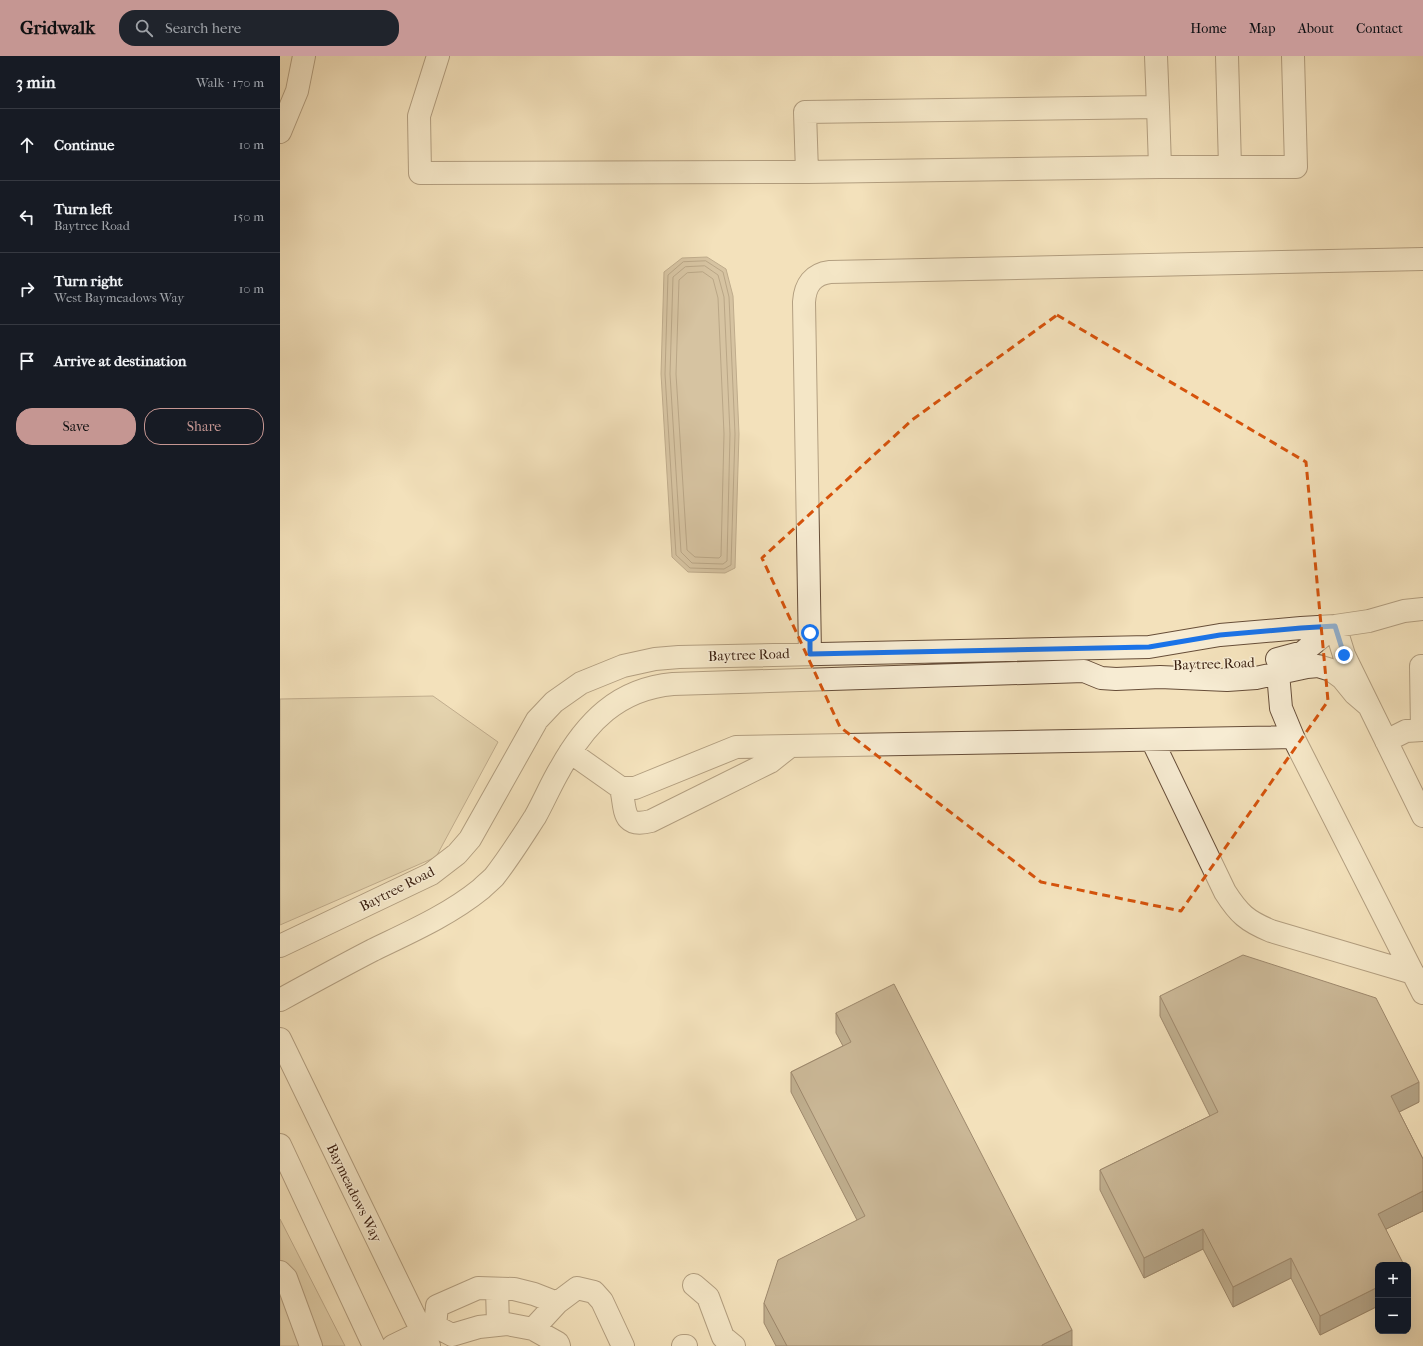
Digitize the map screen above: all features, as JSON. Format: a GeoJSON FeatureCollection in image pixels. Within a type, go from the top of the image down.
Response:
{"type":"FeatureCollection","features":[{"type":"Feature","properties":{"kind":"street"},"geometry":{"type":"LineString","coordinates":[[280,132],[297,91],[304,56]]}},
{"type":"Feature","properties":{"kind":"street"},"geometry":{"type":"LineString","coordinates":[[438,56],[419,116],[420,173],[806,172],[1160,167],[1296,167],[1293,56]]}},
{"type":"Feature","properties":{"kind":"street"},"geometry":{"type":"LineString","coordinates":[[1156,56],[1160,167]]}},
{"type":"Feature","properties":{"kind":"street"},"geometry":{"type":"LineString","coordinates":[[1227,56],[1230,167]]}},
{"type":"Feature","properties":{"kind":"street"},"geometry":{"type":"LineString","coordinates":[[806,172],[806,112],[1158,107]]}},
{"type":"Feature","properties":{"kind":"street"},"geometry":{"type":"LineString","coordinates":[[810,654],[804,302],[806,288],[813,278],[830,272],[1423,259]]}},
{"type":"Feature","properties":{"kind":"street"},"geometry":{"type":"LineString","coordinates":[[1423,609],[1369,621],[1335,626],[1344,655],[1423,816]]}},
{"type":"Feature","properties":{"kind":"street","name":"Baytree Road"},"geometry":{"type":"LineString","coordinates":[[280,946],[431,874],[457,854],[470,839],[536,720],[554,702],[581,683],[623,666],[655,659],[810,654],[1149,647],[1220,635],[1335,626]]}},
{"type":"Feature","properties":{"kind":"street","name":"Baytree Road"},"geometry":{"type":"LineString","coordinates":[[280,1000],[430,922],[468,900],[492,879],[506,862],[535,816],[560,768],[576,743],[595,720],[611,706],[641,690],[657,686],[681,684],[1084,671],[1110,667],[1138,666],[1246,666],[1303,652],[1335,626]]}},
{"type":"Feature","properties":{"kind":"street","name":"Baytree Road"},"geometry":{"type":"LineString","coordinates":[[1084,671],[1101,678],[1116,679],[1160,677],[1226,680],[1256,678],[1318,666],[1331,670],[1342,678],[1355,694],[1369,706]]}},
{"type":"Feature","properties":{"kind":"street"},"geometry":{"type":"LineString","coordinates":[[1386,741],[1406,731],[1422,730],[1421,666],[1423,666]]}},
{"type":"Feature","properties":{"kind":"street"},"geometry":{"type":"LineString","coordinates":[[1278,673],[1281,708],[1293,737],[1423,992]]}},
{"type":"Feature","properties":{"kind":"street"},"geometry":{"type":"LineString","coordinates":[[570,752],[621,788],[635,788],[731,748],[1293,737]]}},
{"type":"Feature","properties":{"kind":"street"},"geometry":{"type":"LineString","coordinates":[[1152,740],[1226,892],[1233,905],[1245,918],[1256,925],[1271,931],[1413,973]]}},
{"type":"Feature","properties":{"kind":"street"},"geometry":{"type":"LineString","coordinates":[[621,788],[627,817],[633,822],[645,823],[718,789],[766,764],[789,747]]}},
{"type":"Feature","properties":{"kind":"street","name":"Baymeadows Way"},"geometry":{"type":"LineString","coordinates":[[280,1039],[429,1334]]}},
{"type":"Feature","properties":{"kind":"street"},"geometry":{"type":"LineString","coordinates":[[280,1145],[374,1346]]}},
{"type":"Feature","properties":{"kind":"street"},"geometry":{"type":"LineString","coordinates":[[280,1272],[286,1278],[311,1346]]}},
{"type":"Feature","properties":{"kind":"street"},"geometry":{"type":"LineString","coordinates":[[694,1285],[708,1297],[723,1337],[734,1346]]}},
{"type":"Feature","properties":{"kind":"street"},"geometry":{"type":"LineString","coordinates":[[429,1334],[437,1306],[478,1288],[521,1291],[534,1294],[557,1303]]}},
{"type":"Feature","properties":{"kind":"street"},"geometry":{"type":"LineString","coordinates":[[533,1328],[557,1303],[577,1288],[594,1292],[602,1301],[623,1346]]}},
{"type":"Feature","properties":{"kind":"street"},"geometry":{"type":"LineString","coordinates":[[497,1289],[498,1325]]}},
{"type":"Feature","properties":{"kind":"street"},"geometry":{"type":"LineString","coordinates":[[393,1346],[429,1334],[452,1335],[479,1327],[507,1324],[533,1328],[559,1346]]}},
{"type":"Feature","properties":{"kind":"highlighted area"},"geometry":{"type":"Polygon","coordinates":[[[1057,315],[1306,462],[1328,701],[1181,911],[1041,882],[840,727],[762,558],[912,420],[1057,315]]]}},
{"type":"Feature","properties":{"kind":"shaded area"},"geometry":{"type":"Polygon","coordinates":[[[433,696],[498,742],[436,857],[280,925],[280,699],[433,696]]]}},
{"type":"Feature","properties":{"kind":"shaded area"},"geometry":{"type":"Polygon","coordinates":[[[280,1219],[345,1346],[280,1346],[280,1219]]]}},
{"type":"Feature","properties":{"kind":"water"},"geometry":{"type":"Polygon","coordinates":[[[707,257],[726,269],[733,296],[739,434],[735,568],[725,573],[688,572],[672,557],[661,374],[664,272],[682,258],[707,257]]]}},
{"type":"Feature","properties":{"kind":"building"},"geometry":{"type":"Polygon","coordinates":[[[1243,955],[1376,998],[1419,1082],[1391,1096],[1423,1159],[1423,1191],[1378,1214],[1402,1262],[1375,1262],[1375,1288],[1320,1316],[1291,1258],[1233,1287],[1203,1229],[1144,1258],[1100,1170],[1218,1112],[1160,996],[1243,955]]]}},
{"type":"Feature","properties":{"kind":"building"},"geometry":{"type":"Polygon","coordinates":[[[894,984],[1072,1330],[1042,1346],[787,1346],[764,1303],[778,1260],[865,1216],[791,1072],[851,1042],[836,1013],[894,984]]]}},
{"type":"Feature","properties":{"kind":"route"},"geometry":{"type":"LineString","coordinates":[[810,633],[810,654],[1149,647],[1220,635],[1335,626],[1344,655]]}}]}
